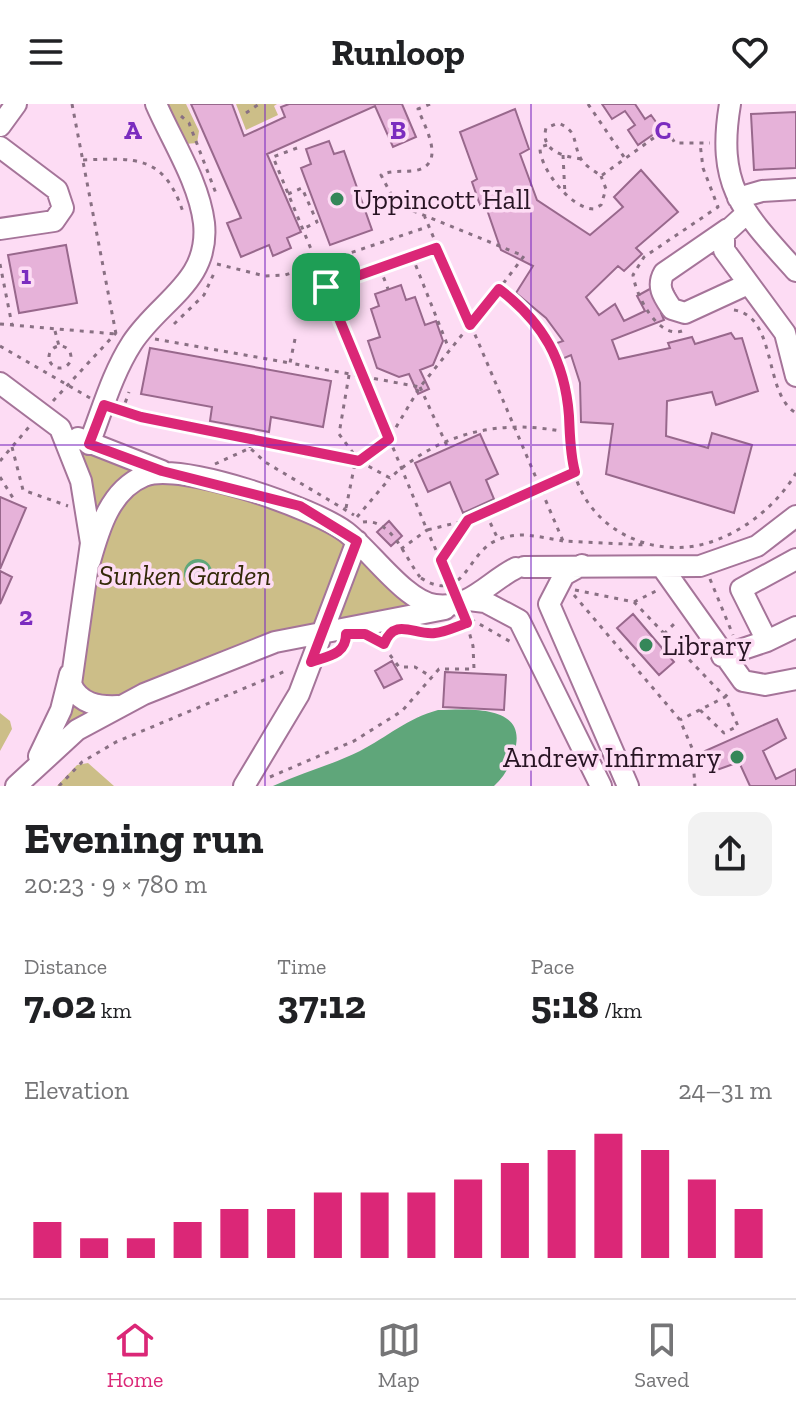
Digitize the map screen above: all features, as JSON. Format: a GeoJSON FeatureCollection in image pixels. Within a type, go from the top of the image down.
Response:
{"type":"FeatureCollection","features":[{"type":"Feature","properties":{"kind":"lane"},"geometry":{"type":"LineString","coordinates":[[0,126],[16,104]]}},
{"type":"Feature","properties":{"kind":"lane"},"geometry":{"type":"LineString","coordinates":[[89,444],[131,345],[153,317],[192,278],[203,249],[204,224],[199,203],[156,104]]}},
{"type":"Feature","properties":{"kind":"lane"},"geometry":{"type":"LineString","coordinates":[[730,104],[725,163],[743,206],[796,271]]}},
{"type":"Feature","properties":{"kind":"lane"},"geometry":{"type":"LineString","coordinates":[[0,147],[57,190],[63,208],[54,221],[0,229]]}},
{"type":"Feature","properties":{"kind":"lane"},"geometry":{"type":"LineString","coordinates":[[796,189],[762,191],[743,206],[723,241],[724,250],[785,333],[796,376]]}},
{"type":"Feature","properties":{"kind":"lane"},"geometry":{"type":"LineString","coordinates":[[728,229],[664,273],[660,284],[663,294],[672,309],[685,313],[748,284]]}},
{"type":"Feature","properties":{"kind":"lane"},"geometry":{"type":"LineString","coordinates":[[0,383],[60,428],[89,444],[162,471],[300,506],[357,541],[418,599],[465,609],[520,568]]}},
{"type":"Feature","properties":{"kind":"lane"},"geometry":{"type":"LineString","coordinates":[[60,428],[81,481],[88,514],[90,561]]}},
{"type":"Feature","properties":{"kind":"lane"},"geometry":{"type":"LineString","coordinates":[[18,784],[41,753],[54,728],[70,674],[90,561],[105,516],[121,492],[143,476],[162,471]]}},
{"type":"Feature","properties":{"kind":"lane"},"geometry":{"type":"LineString","coordinates":[[601,786],[519,620],[504,611],[498,595],[502,579],[520,568],[585,564],[690,566],[729,559],[757,546],[796,516]]}},
{"type":"Feature","properties":{"kind":"lane"},"geometry":{"type":"LineString","coordinates":[[244,786],[289,714],[357,541]]}},
{"type":"Feature","properties":{"kind":"lane"},"geometry":{"type":"LineString","coordinates":[[767,641],[741,589],[796,559]]}},
{"type":"Feature","properties":{"kind":"lane"},"geometry":{"type":"LineString","coordinates":[[18,784],[77,730],[118,706],[275,642],[323,630],[465,609],[485,602],[519,620],[537,617],[549,604],[564,575],[585,564]]}},
{"type":"Feature","properties":{"kind":"lane"},"geometry":{"type":"LineString","coordinates":[[683,592],[682,575],[690,566]]}},
{"type":"Feature","properties":{"kind":"lane"},"geometry":{"type":"LineString","coordinates":[[662,567],[683,592],[722,656],[749,684],[796,679]]}},
{"type":"Feature","properties":{"kind":"lane"},"geometry":{"type":"LineString","coordinates":[[520,568],[541,573],[547,579],[549,604],[628,786]]}},
{"type":"Feature","properties":{"kind":"lane"},"geometry":{"type":"LineString","coordinates":[[722,656],[767,641],[796,627]]}},
{"type":"Feature","properties":{"kind":"lane"},"geometry":{"type":"LineString","coordinates":[[70,674],[79,697],[100,706],[118,706]]}},
{"type":"Feature","properties":{"kind":"path"},"geometry":{"type":"LineString","coordinates":[[72,104],[116,334]]}},
{"type":"Feature","properties":{"kind":"path"},"geometry":{"type":"LineString","coordinates":[[246,113],[259,104]]}},
{"type":"Feature","properties":{"kind":"path"},"geometry":{"type":"LineString","coordinates":[[346,508],[351,477],[359,461],[389,439],[420,387],[524,256],[399,203],[381,175],[421,168],[431,159],[433,147],[418,109],[430,104]]}},
{"type":"Feature","properties":{"kind":"path"},"geometry":{"type":"LineString","coordinates":[[588,104],[625,158],[601,176]]}},
{"type":"Feature","properties":{"kind":"path"},"geometry":{"type":"LineString","coordinates":[[547,145],[546,128],[558,123],[567,126],[575,133],[581,159]]}},
{"type":"Feature","properties":{"kind":"path"},"geometry":{"type":"LineString","coordinates":[[547,145],[563,155],[581,159],[601,176],[605,197],[594,209],[579,206],[565,196],[541,159],[540,147],[547,145]]}},
{"type":"Feature","properties":{"kind":"path"},"geometry":{"type":"LineString","coordinates":[[297,148],[273,157],[451,584],[465,609],[478,622],[500,638],[518,645]]}},
{"type":"Feature","properties":{"kind":"path"},"geometry":{"type":"LineString","coordinates":[[563,155],[565,196]]}},
{"type":"Feature","properties":{"kind":"path"},"geometry":{"type":"LineString","coordinates":[[83,160],[132,161],[155,168],[171,181],[184,221]]}},
{"type":"Feature","properties":{"kind":"path"},"geometry":{"type":"LineString","coordinates":[[288,194],[302,188],[317,222],[302,229]]}},
{"type":"Feature","properties":{"kind":"path"},"geometry":{"type":"LineString","coordinates":[[424,215],[563,541]]}},
{"type":"Feature","properties":{"kind":"path"},"geometry":{"type":"LineString","coordinates":[[157,339],[204,295],[217,263],[265,276],[318,267],[427,227]]}},
{"type":"Feature","properties":{"kind":"path"},"geometry":{"type":"LineString","coordinates":[[326,287],[436,248]]}},
{"type":"Feature","properties":{"kind":"path"},"geometry":{"type":"LineString","coordinates":[[412,256],[450,350]]}},
{"type":"Feature","properties":{"kind":"path"},"geometry":{"type":"LineString","coordinates":[[0,264],[12,325]]}},
{"type":"Feature","properties":{"kind":"path"},"geometry":{"type":"LineString","coordinates":[[380,268],[388,289]]}},
{"type":"Feature","properties":{"kind":"path"},"geometry":{"type":"LineString","coordinates":[[499,289],[530,315],[555,354],[567,396],[575,472],[584,497],[603,521],[622,535],[654,546]]}},
{"type":"Feature","properties":{"kind":"path"},"geometry":{"type":"LineString","coordinates":[[0,461],[126,323]]}},
{"type":"Feature","properties":{"kind":"path"},"geometry":{"type":"LineString","coordinates":[[54,329],[59,346]]}},
{"type":"Feature","properties":{"kind":"path"},"geometry":{"type":"LineString","coordinates":[[295,339],[290,363],[420,387]]}},
{"type":"Feature","properties":{"kind":"path"},"geometry":{"type":"LineString","coordinates":[[0,346],[104,405],[141,417],[359,461],[390,478]]}},
{"type":"Feature","properties":{"kind":"path"},"geometry":{"type":"LineString","coordinates":[[54,367],[65,368],[72,360],[69,350],[59,346]]}},
{"type":"Feature","properties":{"kind":"path"},"geometry":{"type":"LineString","coordinates":[[54,367],[50,353],[59,346]]}},
{"type":"Feature","properties":{"kind":"path"},"geometry":{"type":"LineString","coordinates":[[48,375],[54,367]]}},
{"type":"Feature","properties":{"kind":"path"},"geometry":{"type":"LineString","coordinates":[[349,374],[339,434],[359,461]]}},
{"type":"Feature","properties":{"kind":"path"},"geometry":{"type":"LineString","coordinates":[[420,387],[448,448]]}},
{"type":"Feature","properties":{"kind":"path"},"geometry":{"type":"LineString","coordinates":[[357,517],[401,468],[445,441],[512,425],[570,433]]}},
{"type":"Feature","properties":{"kind":"path"},"geometry":{"type":"LineString","coordinates":[[250,448],[252,440]]}},
{"type":"Feature","properties":{"kind":"path"},"geometry":{"type":"LineString","coordinates":[[12,447],[23,490],[88,514]]}},
{"type":"Feature","properties":{"kind":"path"},"geometry":{"type":"LineString","coordinates":[[401,549],[427,530],[468,520],[575,472]]}},
{"type":"Feature","properties":{"kind":"path"},"geometry":{"type":"LineString","coordinates":[[420,577],[436,585],[461,580],[481,551],[498,539],[522,534],[563,541],[698,545],[730,534],[762,513],[796,473]]}},
{"type":"Feature","properties":{"kind":"path"},"geometry":{"type":"LineString","coordinates":[[0,477],[13,498]]}},
{"type":"Feature","properties":{"kind":"path"},"geometry":{"type":"LineString","coordinates":[[485,513],[498,539]]}},
{"type":"Feature","properties":{"kind":"path"},"geometry":{"type":"LineString","coordinates":[[441,560],[468,520]]}},
{"type":"Feature","properties":{"kind":"path"},"geometry":{"type":"LineString","coordinates":[[695,786],[692,748],[680,720],[568,589],[634,602],[725,697],[738,726],[724,733],[700,710]]}},
{"type":"Feature","properties":{"kind":"path"},"geometry":{"type":"LineString","coordinates":[[417,630],[434,634],[465,609]]}},
{"type":"Feature","properties":{"kind":"path"},"geometry":{"type":"LineString","coordinates":[[269,778],[326,754],[380,726],[412,703],[432,677],[445,668],[474,669],[465,609]]}},
{"type":"Feature","properties":{"kind":"path"},"geometry":{"type":"LineString","coordinates":[[384,644],[386,638]]}},
{"type":"Feature","properties":{"kind":"path"},"geometry":{"type":"LineString","coordinates":[[377,639],[384,644],[399,667],[415,667],[432,677]]}},
{"type":"Feature","properties":{"kind":"path"},"geometry":{"type":"LineString","coordinates":[[59,786],[82,762],[116,742],[265,677],[339,653],[346,640]]}},
{"type":"Feature","properties":{"kind":"path"},"geometry":{"type":"LineString","coordinates":[[680,720],[725,697]]}},
{"type":"Feature","properties":{"kind":"green space"},"geometry":{"type":"Polygon","coordinates":[[[160,104],[186,104],[199,131],[197,143],[185,144],[160,104]]]}},
{"type":"Feature","properties":{"kind":"green space"},"geometry":{"type":"Polygon","coordinates":[[[236,104],[277,104],[274,106],[278,115],[246,130],[236,104]]]}},
{"type":"Feature","properties":{"kind":"green space","name":"Sunken Garden"},"geometry":{"type":"Polygon","coordinates":[[[89,444],[300,506],[429,604],[275,642],[41,753],[54,728],[90,561],[70,449],[89,444]]]}},
{"type":"Feature","properties":{"kind":"green space"},"geometry":{"type":"Polygon","coordinates":[[[0,713],[10,721],[12,729],[0,751],[0,713]]]}},
{"type":"Feature","properties":{"kind":"green space"},"geometry":{"type":"Polygon","coordinates":[[[88,763],[114,786],[57,786],[77,765],[88,763]]]}},
{"type":"Feature","properties":{"kind":"shaded area"},"geometry":{"type":"Polygon","coordinates":[[[198,559],[208,563],[212,573],[208,583],[198,587],[188,583],[184,573],[188,563],[198,559]]]}},
{"type":"Feature","properties":{"kind":"shaded area"},"geometry":{"type":"Polygon","coordinates":[[[438,710],[480,710],[505,718],[513,725],[517,737],[514,753],[506,771],[494,786],[273,786],[349,756],[407,723],[438,710]]]}},
{"type":"Feature","properties":{"kind":"building"},"geometry":{"type":"Polygon","coordinates":[[[191,104],[232,104],[244,136],[285,117],[281,107],[289,104],[402,104],[416,137],[393,147],[375,106],[267,154],[301,232],[287,238],[291,248],[273,256],[269,245],[241,257],[227,223],[241,218],[191,104]]]}},
{"type":"Feature","properties":{"kind":"building"},"geometry":{"type":"Polygon","coordinates":[[[602,104],[635,104],[645,119],[651,115],[661,129],[638,145],[628,130],[635,125],[625,111],[612,119],[602,104]]]}},
{"type":"Feature","properties":{"kind":"building"},"geometry":{"type":"Polygon","coordinates":[[[515,109],[529,149],[520,154],[537,200],[590,235],[623,207],[614,197],[641,170],[678,212],[636,248],[642,254],[624,271],[618,266],[586,297],[599,315],[615,304],[624,321],[645,311],[637,296],[668,279],[680,305],[661,313],[664,320],[612,340],[619,359],[670,348],[668,343],[692,337],[695,344],[731,333],[735,339],[742,338],[758,391],[716,405],[712,392],[667,401],[666,436],[708,448],[712,433],[752,445],[734,513],[606,474],[613,424],[581,422],[580,383],[571,355],[562,359],[554,344],[563,341],[546,318],[516,293],[533,266],[501,250],[485,204],[480,205],[472,182],[477,179],[460,132],[515,109]]]}},
{"type":"Feature","properties":{"kind":"building"},"geometry":{"type":"Polygon","coordinates":[[[796,112],[796,168],[754,170],[751,114],[796,112]]]}},
{"type":"Feature","properties":{"kind":"building","name":"Uppincott Hall"},"geometry":{"type":"Polygon","coordinates":[[[329,141],[334,154],[344,151],[372,230],[330,245],[301,168],[311,164],[306,149],[329,141]]]}},
{"type":"Feature","properties":{"kind":"building"},"geometry":{"type":"Polygon","coordinates":[[[66,245],[77,303],[19,313],[8,255],[66,245]]]}},
{"type":"Feature","properties":{"kind":"building"},"geometry":{"type":"Polygon","coordinates":[[[401,285],[406,300],[415,297],[425,325],[436,321],[443,341],[433,365],[420,370],[429,389],[418,394],[409,374],[399,377],[377,368],[368,341],[380,337],[371,309],[379,306],[375,294],[401,285]]]}},
{"type":"Feature","properties":{"kind":"building"},"geometry":{"type":"Polygon","coordinates":[[[150,348],[331,381],[323,427],[271,417],[269,432],[210,421],[212,407],[141,394],[150,348]]]}},
{"type":"Feature","properties":{"kind":"building"},"geometry":{"type":"Polygon","coordinates":[[[480,434],[498,474],[486,480],[494,499],[463,513],[450,482],[428,492],[415,463],[480,434]]]}},
{"type":"Feature","properties":{"kind":"building"},"geometry":{"type":"Polygon","coordinates":[[[0,497],[26,508],[0,569],[0,497]]]}},
{"type":"Feature","properties":{"kind":"building"},"geometry":{"type":"Polygon","coordinates":[[[389,521],[402,536],[391,546],[377,532],[389,521]]]}},
{"type":"Feature","properties":{"kind":"building"},"geometry":{"type":"Polygon","coordinates":[[[0,571],[12,577],[0,604],[0,571]]]}},
{"type":"Feature","properties":{"kind":"building","name":"Library"},"geometry":{"type":"Polygon","coordinates":[[[633,614],[674,662],[659,675],[617,628],[633,614]]]}},
{"type":"Feature","properties":{"kind":"building"},"geometry":{"type":"Polygon","coordinates":[[[392,661],[402,679],[384,688],[375,671],[392,661]]]}},
{"type":"Feature","properties":{"kind":"building"},"geometry":{"type":"Polygon","coordinates":[[[445,672],[506,675],[504,710],[443,707],[445,672]]]}},
{"type":"Feature","properties":{"kind":"building","name":"Andrew Infirmary"},"geometry":{"type":"Polygon","coordinates":[[[777,719],[786,738],[763,751],[776,779],[796,769],[796,786],[750,786],[739,762],[714,771],[705,751],[777,719]]]}},
{"type":"Feature","properties":{"kind":"place","name":"Uppincott Hall"},"geometry":{"type":"Point","coordinates":[337,199]}},
{"type":"Feature","properties":{"kind":"place","name":"Library"},"geometry":{"type":"Point","coordinates":[646,645]}},
{"type":"Feature","properties":{"kind":"place","name":"Andrew Infirmary"},"geometry":{"type":"Point","coordinates":[737,757]}},
{"type":"Feature","properties":{"kind":"route"},"geometry":{"type":"LineString","coordinates":[[436,248],[470,325],[499,289],[514,300],[540,327],[562,370],[575,472],[468,520],[441,560],[467,623],[434,634],[408,628],[395,629],[384,644],[365,634],[346,634],[345,645],[339,653],[311,662],[357,541],[327,519],[300,506],[162,471],[89,444],[104,405],[141,417],[359,461],[389,439],[326,287],[436,248]]}}]}
